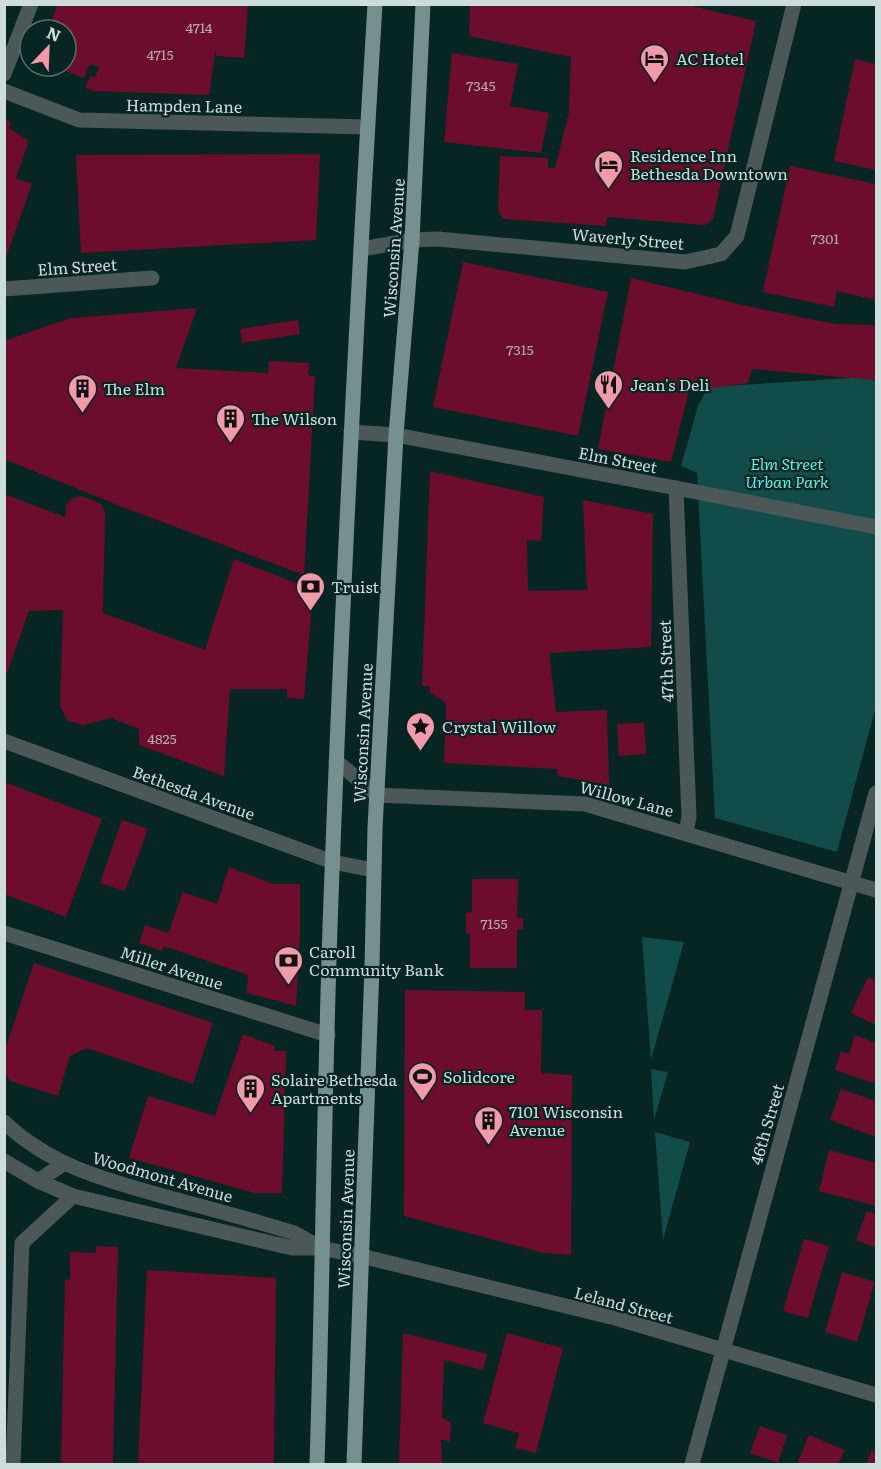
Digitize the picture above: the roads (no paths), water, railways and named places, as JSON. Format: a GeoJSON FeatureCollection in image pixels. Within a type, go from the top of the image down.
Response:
{"type":"FeatureCollection","features":[{"type":"Feature","properties":{"kind":"main road","name":"Wisconsin Avenue"},"geometry":{"type":"LineString","coordinates":[[317,1464],[321,1248],[336,761],[351,432],[375,4]]}},
{"type":"Feature","properties":{"kind":"main road","name":"Wisconsin Avenue"},"geometry":{"type":"LineString","coordinates":[[354,1464],[372,967],[373,870],[396,435],[412,240],[423,4]]}},
{"type":"Feature","properties":{"kind":"street"},"geometry":{"type":"LineString","coordinates":[[4,74],[31,4]]}},
{"type":"Feature","properties":{"kind":"street","name":"Waverly Street"},"geometry":{"type":"LineString","coordinates":[[412,240],[438,239],[685,262],[721,254],[737,236],[794,4]]}},
{"type":"Feature","properties":{"kind":"street","name":"Hampden Lane"},"geometry":{"type":"LineString","coordinates":[[4,91],[79,120],[367,127]]}},
{"type":"Feature","properties":{"kind":"street"},"geometry":{"type":"LineString","coordinates":[[362,249],[412,240]]}},
{"type":"Feature","properties":{"kind":"street","name":"Elm Street"},"geometry":{"type":"LineString","coordinates":[[4,289],[152,278]]}},
{"type":"Feature","properties":{"kind":"street","name":"Elm Street"},"geometry":{"type":"LineString","coordinates":[[351,432],[396,435],[876,527]]}},
{"type":"Feature","properties":{"kind":"street","name":"47th Street"},"geometry":{"type":"LineString","coordinates":[[676,488],[688,806],[686,832]]}},
{"type":"Feature","properties":{"kind":"street","name":"Bethesda Avenue"},"geometry":{"type":"LineString","coordinates":[[4,741],[333,862],[373,870]]}},
{"type":"Feature","properties":{"kind":"street"},"geometry":{"type":"LineString","coordinates":[[336,761],[377,795]]}},
{"type":"Feature","properties":{"kind":"street","name":"46th Street"},"geometry":{"type":"LineString","coordinates":[[692,1464],[876,793]]}},
{"type":"Feature","properties":{"kind":"street","name":"Willow Lane"},"geometry":{"type":"LineString","coordinates":[[377,795],[566,801],[585,804],[876,890]]}},
{"type":"Feature","properties":{"kind":"street","name":"Miller Avenue"},"geometry":{"type":"LineString","coordinates":[[4,933],[328,1035]]}},
{"type":"Feature","properties":{"kind":"street","name":"Woodmont Avenue"},"geometry":{"type":"LineString","coordinates":[[4,1122],[31,1145],[63,1164],[97,1178],[294,1233],[321,1248]]}},
{"type":"Feature","properties":{"kind":"street","name":"Woodmont Avenue"},"geometry":{"type":"LineString","coordinates":[[4,1161],[38,1181],[73,1196],[271,1244],[292,1248],[321,1248],[361,1256]]}},
{"type":"Feature","properties":{"kind":"street"},"geometry":{"type":"LineString","coordinates":[[38,1181],[63,1164]]}},
{"type":"Feature","properties":{"kind":"street"},"geometry":{"type":"LineString","coordinates":[[13,1464],[9,1425],[22,1243],[73,1196]]}},
{"type":"Feature","properties":{"kind":"street","name":"Leland Street"},"geometry":{"type":"LineString","coordinates":[[361,1256],[615,1318],[876,1395]]}},
{"type":"Feature","properties":{"kind":"place","name":"AC Hotel"},"geometry":{"type":"Point","coordinates":[655,84]}},
{"type":"Feature","properties":{"kind":"place","name":"Residence Inn Bethesda Downtown"},"geometry":{"type":"Point","coordinates":[609,190]}},
{"type":"Feature","properties":{"kind":"place","name":"Jean's Deli"},"geometry":{"type":"Point","coordinates":[609,410]}},
{"type":"Feature","properties":{"kind":"place","name":"The Elm"},"geometry":{"type":"Point","coordinates":[82,414]}},
{"type":"Feature","properties":{"kind":"place","name":"The Wilson"},"geometry":{"type":"Point","coordinates":[230,444]}},
{"type":"Feature","properties":{"kind":"place","name":"Truist"},"geometry":{"type":"Point","coordinates":[310,612]}},
{"type":"Feature","properties":{"kind":"place","name":"Crystal Willow"},"geometry":{"type":"Point","coordinates":[421,752]}},
{"type":"Feature","properties":{"kind":"place","name":"Caroll Community Bank"},"geometry":{"type":"Point","coordinates":[288,986]}},
{"type":"Feature","properties":{"kind":"place","name":"Solidcore"},"geometry":{"type":"Point","coordinates":[422,1102]}},
{"type":"Feature","properties":{"kind":"place","name":"Solaire Bethesda Apartments"},"geometry":{"type":"Point","coordinates":[250,1114]}},
{"type":"Feature","properties":{"kind":"place","name":"7101 Wisconsin Avenue"},"geometry":{"type":"Point","coordinates":[488,1146]}},
{"type":"Feature","properties":{"kind":"park label","name":"Elm Street Urban Park"},"geometry":{"type":"Point","coordinates":[787,472]}}]}
